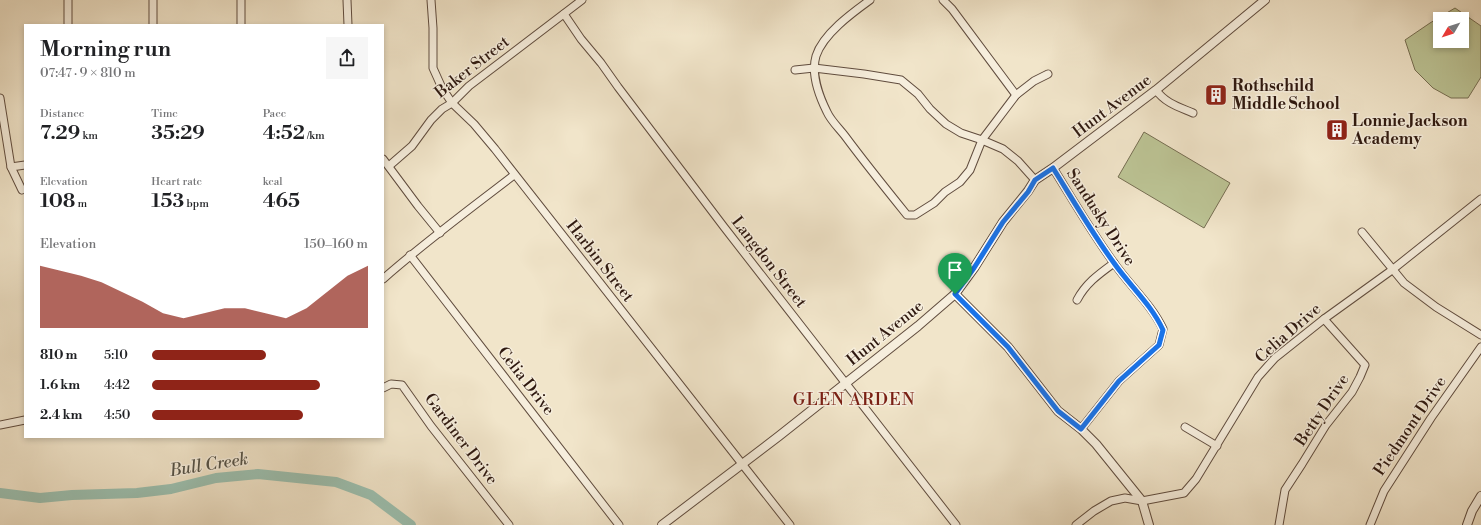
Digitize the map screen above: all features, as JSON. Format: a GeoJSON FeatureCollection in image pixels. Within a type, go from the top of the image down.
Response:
{"type":"FeatureCollection","features":[{"type":"Feature","properties":{"kind":"street"},"geometry":{"type":"LineString","coordinates":[[68,0],[68,24]]}},
{"type":"Feature","properties":{"kind":"street"},"geometry":{"type":"LineString","coordinates":[[152,24],[153,0]]}},
{"type":"Feature","properties":{"kind":"street"},"geometry":{"type":"LineString","coordinates":[[241,0],[241,24]]}},
{"type":"Feature","properties":{"kind":"street"},"geometry":{"type":"LineString","coordinates":[[347,0],[348,24]]}},
{"type":"Feature","properties":{"kind":"street","name":"Harbin Street"},"geometry":{"type":"LineString","coordinates":[[431,0],[433,68],[442,88],[452,103],[478,129],[790,525]]}},
{"type":"Feature","properties":{"kind":"street","name":"Baker Street"},"geometry":{"type":"LineString","coordinates":[[389,166],[412,146],[431,120],[442,109],[452,103],[469,86],[582,0]]}},
{"type":"Feature","properties":{"kind":"street"},"geometry":{"type":"LineString","coordinates":[[870,0],[837,27],[824,41],[816,55],[814,68],[818,90],[827,113],[907,215],[915,215],[934,203],[945,192],[960,182],[970,170],[982,140],[1016,95],[1034,81],[1048,74]]}},
{"type":"Feature","properties":{"kind":"street"},"geometry":{"type":"LineString","coordinates":[[943,0],[952,9],[1016,95]]}},
{"type":"Feature","properties":{"kind":"street","name":"Hunt Avenue"},"geometry":{"type":"LineString","coordinates":[[662,525],[846,383],[918,326],[955,294],[974,268],[1003,222],[1028,192],[1035,180],[1156,90],[1264,0]]}},
{"type":"Feature","properties":{"kind":"street","name":"Langdon Street"},"geometry":{"type":"LineString","coordinates":[[564,14],[627,100],[956,525]]}},
{"type":"Feature","properties":{"kind":"street"},"geometry":{"type":"LineString","coordinates":[[795,70],[814,68],[901,80],[918,94],[930,109],[946,124],[961,134],[982,140],[1003,149],[1018,161],[1035,180]]}},
{"type":"Feature","properties":{"kind":"street"},"geometry":{"type":"LineString","coordinates":[[1156,90],[1162,97],[1174,105],[1193,113]]}},
{"type":"Feature","properties":{"kind":"street"},"geometry":{"type":"LineString","coordinates":[[0,98],[11,167],[22,190]]}},
{"type":"Feature","properties":{"kind":"street"},"geometry":{"type":"LineString","coordinates":[[384,160],[440,233]]}},
{"type":"Feature","properties":{"kind":"street"},"geometry":{"type":"LineString","coordinates":[[11,167],[24,165]]}},
{"type":"Feature","properties":{"kind":"street","name":"Sandusky Drive"},"geometry":{"type":"LineString","coordinates":[[1053,168],[1114,263],[1129,284],[1144,299],[1159,321],[1163,330],[1159,345],[1119,381],[1081,429]]}},
{"type":"Feature","properties":{"kind":"street"},"geometry":{"type":"LineString","coordinates":[[384,278],[410,255],[514,175]]}},
{"type":"Feature","properties":{"kind":"street","name":"Celia Drive"},"geometry":{"type":"LineString","coordinates":[[1076,525],[1094,511],[1111,501],[1125,498],[1142,501],[1184,493],[1196,479],[1262,372],[1275,358],[1324,318],[1392,270],[1481,199]]}},
{"type":"Feature","properties":{"kind":"street"},"geometry":{"type":"LineString","coordinates":[[1362,232],[1404,284],[1436,307],[1481,335]]}},
{"type":"Feature","properties":{"kind":"street","name":"Celia Drive"},"geometry":{"type":"LineString","coordinates":[[410,255],[619,525]]}},
{"type":"Feature","properties":{"kind":"street"},"geometry":{"type":"LineString","coordinates":[[1077,300],[1083,289],[1094,277],[1114,263]]}},
{"type":"Feature","properties":{"kind":"street"},"geometry":{"type":"LineString","coordinates":[[955,294],[1008,347],[1058,411],[1081,429],[1096,444],[1142,501],[1149,525]]}},
{"type":"Feature","properties":{"kind":"street","name":"Betty Drive"},"geometry":{"type":"LineString","coordinates":[[1279,525],[1285,490],[1326,425],[1352,392],[1365,365],[1324,318]]}},
{"type":"Feature","properties":{"kind":"street","name":"Piedmont Drive"},"geometry":{"type":"LineString","coordinates":[[1370,525],[1384,491],[1431,418],[1481,347]]}},
{"type":"Feature","properties":{"kind":"street","name":"Gardiner Drive"},"geometry":{"type":"LineString","coordinates":[[384,387],[390,384],[402,385],[431,426],[509,525]]}},
{"type":"Feature","properties":{"kind":"street"},"geometry":{"type":"LineString","coordinates":[[0,425],[24,420]]}},
{"type":"Feature","properties":{"kind":"street"},"geometry":{"type":"LineString","coordinates":[[1185,427],[1217,446]]}},
{"type":"Feature","properties":{"kind":"street"},"geometry":{"type":"LineString","coordinates":[[736,457],[752,457]]}},
{"type":"Feature","properties":{"kind":"street"},"geometry":{"type":"LineString","coordinates":[[1467,525],[1472,511],[1481,496]]}},
{"type":"Feature","properties":{"kind":"green space"},"geometry":{"type":"Polygon","coordinates":[[[1455,8],[1461,12],[1448,12],[1455,8]]]}},
{"type":"Feature","properties":{"kind":"green space"},"geometry":{"type":"Polygon","coordinates":[[[1469,18],[1481,26],[1481,77],[1468,98],[1451,98],[1433,88],[1415,70],[1405,40],[1433,21],[1433,48],[1469,48],[1469,18]]]}},
{"type":"Feature","properties":{"kind":"green space"},"geometry":{"type":"Polygon","coordinates":[[[1144,132],[1230,183],[1204,228],[1118,177],[1144,132]]]}},
{"type":"Feature","properties":{"kind":"waterway","name":"Bull Creek"},"geometry":{"type":"LineString","coordinates":[[0,493],[40,498],[72,495],[137,493],[171,489],[216,478],[258,474],[336,482],[371,495],[411,525]]}},
{"type":"Feature","properties":{"kind":"place","name":"Rothschild Middle School"},"geometry":{"type":"Point","coordinates":[1216,95]}},
{"type":"Feature","properties":{"kind":"place","name":"Lonnie Jackson Academy"},"geometry":{"type":"Point","coordinates":[1337,130]}},
{"type":"Feature","properties":{"kind":"district","name":"GLEN ARDEN"},"geometry":{"type":"Point","coordinates":[854,400]}},
{"type":"Feature","properties":{"kind":"route"},"geometry":{"type":"LineString","coordinates":[[1053,168],[1097,238],[1129,284],[1144,299],[1159,321],[1163,330],[1159,345],[1119,381],[1081,429],[1058,411],[1008,347],[955,294],[974,268],[1003,222],[1028,192],[1035,180],[1053,168]]}}]}
